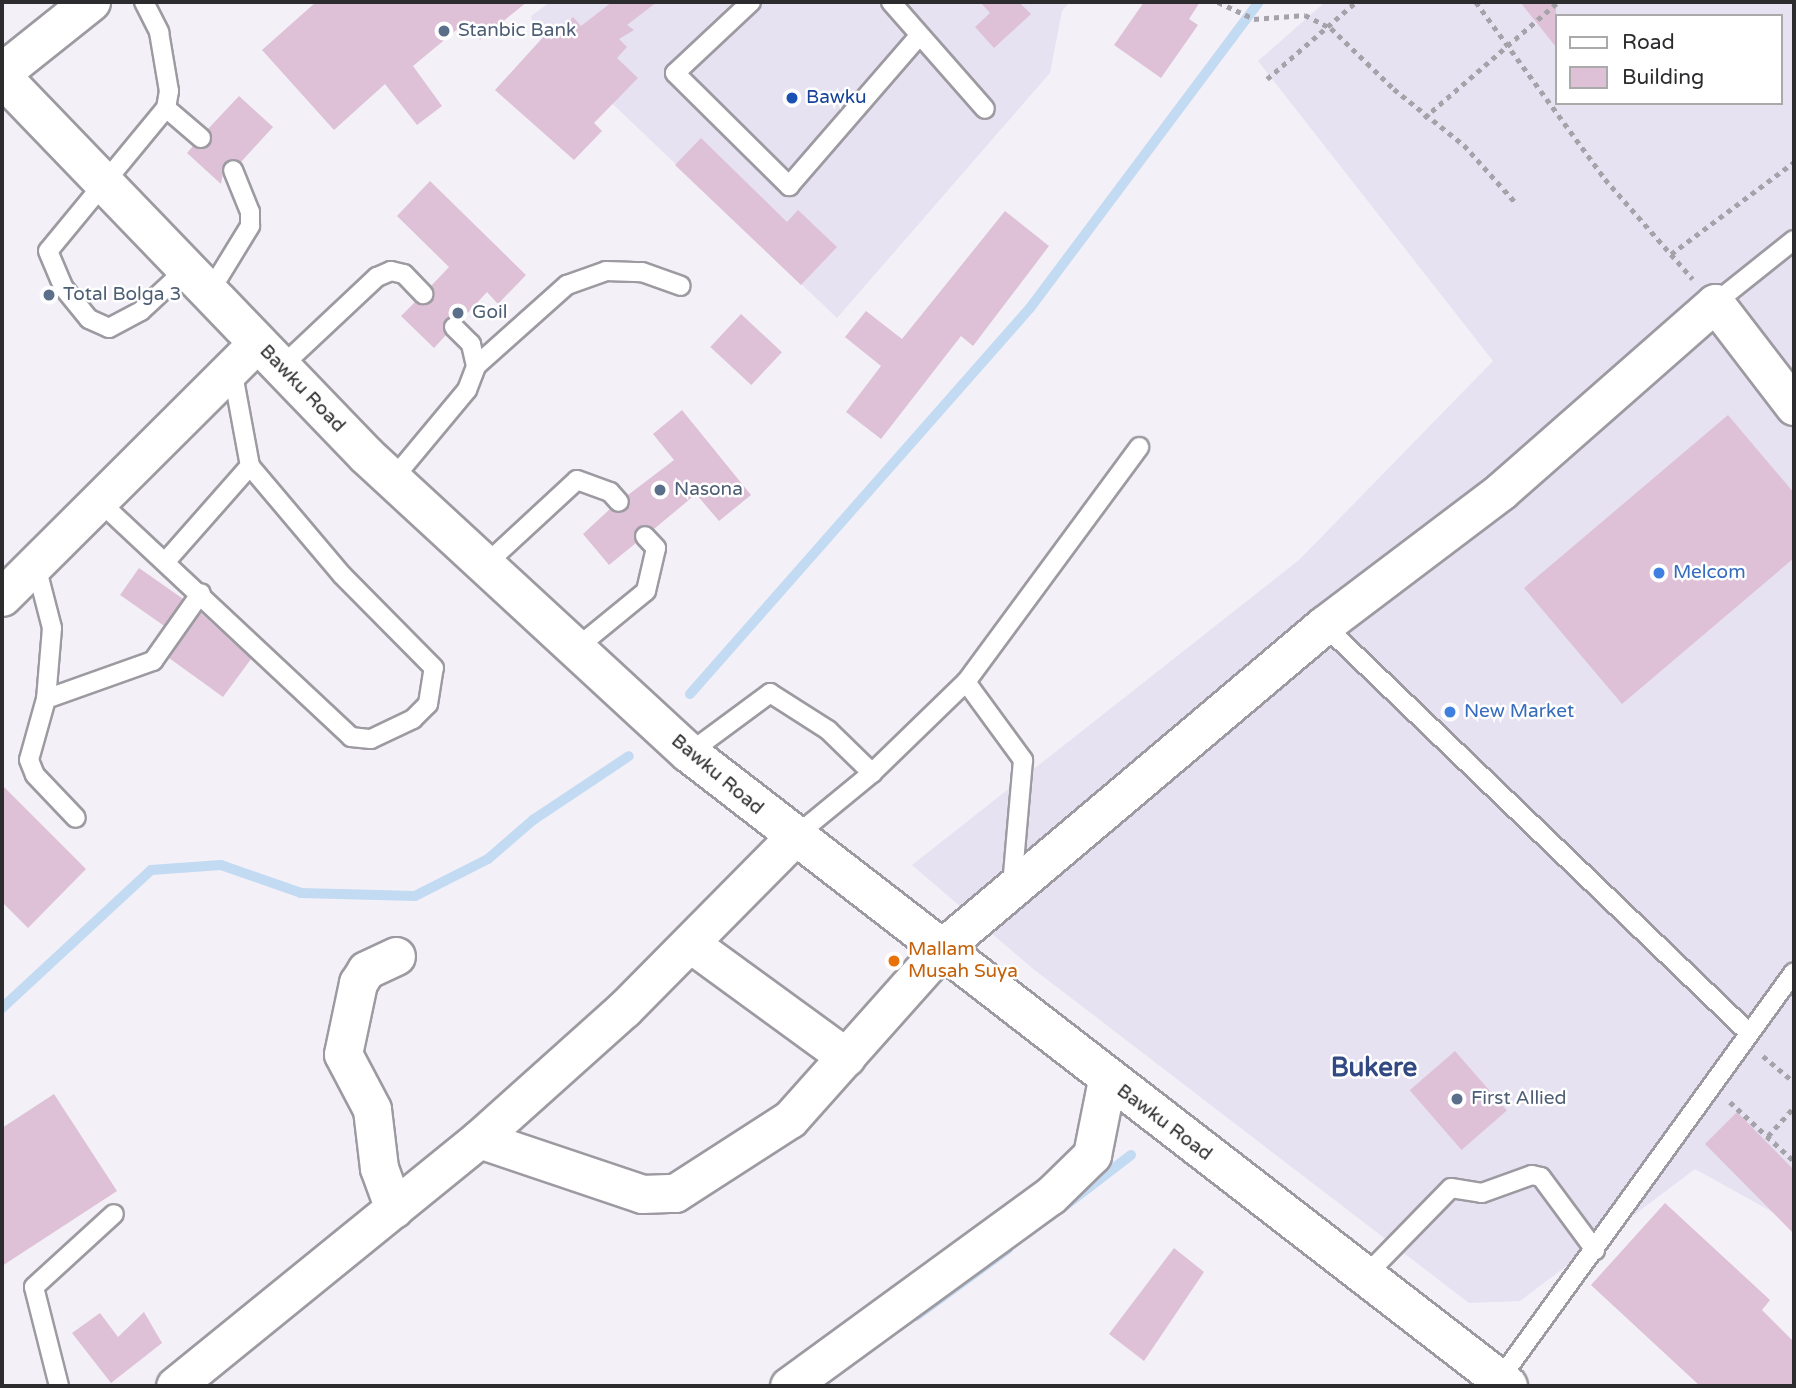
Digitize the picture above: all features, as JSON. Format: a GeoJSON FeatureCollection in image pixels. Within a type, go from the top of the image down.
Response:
{"type":"FeatureCollection","features":[{"type":"Feature","properties":{"kind":"main road"},"geometry":{"type":"LineString","coordinates":[[2,75],[91,2]]}},
{"type":"Feature","properties":{"kind":"main road","name":"Bawku Road"},"geometry":{"type":"LineString","coordinates":[[2,75],[197,281],[257,360],[689,753],[793,838],[943,947],[1107,1080],[1367,1274],[1504,1383]]}},
{"type":"Feature","properties":{"kind":"street"},"geometry":{"type":"LineString","coordinates":[[480,1139],[658,1197],[675,1193],[790,1119],[943,947],[1325,625],[1508,501],[1715,303],[1794,406]]}},
{"type":"Feature","properties":{"kind":"street"},"geometry":{"type":"LineString","coordinates":[[2,597],[100,502],[257,360]]}},
{"type":"Feature","properties":{"kind":"street"},"geometry":{"type":"LineString","coordinates":[[175,1386],[480,1139],[691,944],[793,838]]}},
{"type":"Feature","properties":{"kind":"street"},"geometry":{"type":"LineString","coordinates":[[691,944],[846,1057]]}},
{"type":"Feature","properties":{"kind":"street"},"geometry":{"type":"LineString","coordinates":[[394,1209],[379,1168],[372,1110],[343,1054],[358,983],[373,965],[396,956]]}},
{"type":"Feature","properties":{"kind":"street"},"geometry":{"type":"LineString","coordinates":[[789,1386],[1059,1188],[1092,1155],[1107,1080]]}},
{"type":"Feature","properties":{"kind":"lane"},"geometry":{"type":"LineString","coordinates":[[144,2],[159,32],[169,91],[166,108],[48,251],[63,287],[89,319],[109,328],[197,281],[250,226],[250,212],[233,170]]}},
{"type":"Feature","properties":{"kind":"lane"},"geometry":{"type":"LineString","coordinates":[[751,2],[675,73],[789,186],[919,36]]}},
{"type":"Feature","properties":{"kind":"lane"},"geometry":{"type":"LineString","coordinates":[[891,2],[985,109]]}},
{"type":"Feature","properties":{"kind":"lane"},"geometry":{"type":"LineString","coordinates":[[166,108],[201,138]]}},
{"type":"Feature","properties":{"kind":"lane"},"geometry":{"type":"LineString","coordinates":[[1715,303],[1794,240]]}},
{"type":"Feature","properties":{"kind":"lane"},"geometry":{"type":"LineString","coordinates":[[167,560],[250,466],[257,360],[377,277],[391,271],[404,274],[423,294]]}},
{"type":"Feature","properties":{"kind":"lane"},"geometry":{"type":"LineString","coordinates":[[392,480],[467,390],[476,366],[567,285],[606,271],[642,272],[681,286]]}},
{"type":"Feature","properties":{"kind":"lane"},"geometry":{"type":"LineString","coordinates":[[454,327],[471,344],[476,366]]}},
{"type":"Feature","properties":{"kind":"lane"},"geometry":{"type":"LineString","coordinates":[[793,838],[872,774],[966,682],[1139,447]]}},
{"type":"Feature","properties":{"kind":"lane"},"geometry":{"type":"LineString","coordinates":[[100,502],[167,560],[351,737],[370,739],[413,719],[428,704],[434,668],[342,575],[250,466]]}},
{"type":"Feature","properties":{"kind":"lane"},"geometry":{"type":"LineString","coordinates":[[485,565],[577,480],[610,492],[619,502]]}},
{"type":"Feature","properties":{"kind":"lane"},"geometry":{"type":"LineString","coordinates":[[574,650],[646,591],[656,548],[645,536]]}},
{"type":"Feature","properties":{"kind":"lane"},"geometry":{"type":"LineString","coordinates":[[36,566],[52,628],[46,699],[29,760],[35,775],[76,818]]}},
{"type":"Feature","properties":{"kind":"lane"},"geometry":{"type":"LineString","coordinates":[[46,699],[153,661],[201,593]]}},
{"type":"Feature","properties":{"kind":"lane"},"geometry":{"type":"LineString","coordinates":[[1325,625],[1746,1036]]}},
{"type":"Feature","properties":{"kind":"lane"},"geometry":{"type":"LineString","coordinates":[[966,682],[1023,760],[1012,889]]}},
{"type":"Feature","properties":{"kind":"lane"},"geometry":{"type":"LineString","coordinates":[[689,753],[770,693],[828,730],[872,774]]}},
{"type":"Feature","properties":{"kind":"lane"},"geometry":{"type":"LineString","coordinates":[[1504,1383],[1595,1250],[1794,972]]}},
{"type":"Feature","properties":{"kind":"lane"},"geometry":{"type":"LineString","coordinates":[[1367,1274],[1451,1188],[1482,1193],[1532,1175],[1541,1177],[1595,1250]]}},
{"type":"Feature","properties":{"kind":"lane"},"geometry":{"type":"LineString","coordinates":[[59,1386],[34,1287],[114,1214]]}},
{"type":"Feature","properties":{"kind":"path"},"geometry":{"type":"LineString","coordinates":[[1219,2],[1254,19],[1305,15],[1331,28],[1394,89],[1464,145],[1516,203]]}},
{"type":"Feature","properties":{"kind":"path"},"geometry":{"type":"LineString","coordinates":[[1267,79],[1331,28],[1356,2]]}},
{"type":"Feature","properties":{"kind":"path"},"geometry":{"type":"LineString","coordinates":[[1476,2],[1605,179],[1715,303]]}},
{"type":"Feature","properties":{"kind":"path"},"geometry":{"type":"LineString","coordinates":[[1424,118],[1474,77],[1504,43],[1558,2]]}},
{"type":"Feature","properties":{"kind":"path"},"geometry":{"type":"LineString","coordinates":[[1671,254],[1794,162]]}},
{"type":"Feature","properties":{"kind":"path"},"geometry":{"type":"LineString","coordinates":[[1746,1036],[1794,1082]]}},
{"type":"Feature","properties":{"kind":"path"},"geometry":{"type":"LineString","coordinates":[[1714,1087],[1794,1161]]}},
{"type":"Feature","properties":{"kind":"path"},"geometry":{"type":"LineString","coordinates":[[1768,1136],[1794,1107]]}},
{"type":"Feature","properties":{"kind":"shaded area"},"geometry":{"type":"Polygon","coordinates":[[[550,2],[1070,2],[1062,11],[1050,73],[837,318],[534,29],[531,16],[550,2]]]}},
{"type":"Feature","properties":{"kind":"shaded area","name":"New Market"},"geometry":{"type":"Polygon","coordinates":[[[1325,2],[1794,2],[1794,1224],[1695,1169],[1520,1301],[1469,1303],[1032,968],[912,865],[1299,560],[1493,361],[1258,61],[1325,2]]]}},
{"type":"Feature","properties":{"kind":"building"},"geometry":{"type":"Polygon","coordinates":[[[316,2],[527,2],[480,40],[466,22],[413,66],[442,106],[417,125],[385,84],[334,130],[262,50],[316,2]]]}},
{"type":"Feature","properties":{"kind":"building"},"geometry":{"type":"Polygon","coordinates":[[[612,2],[657,2],[627,25],[634,30],[619,39],[627,47],[617,58],[638,78],[594,123],[602,131],[574,160],[495,90],[546,34],[551,40],[573,17],[581,26],[612,2]]]}},
{"type":"Feature","properties":{"kind":"building"},"geometry":{"type":"Polygon","coordinates":[[[980,2],[1019,2],[1031,14],[994,48],[975,27],[990,13],[980,2]]]}},
{"type":"Feature","properties":{"kind":"building"},"geometry":{"type":"Polygon","coordinates":[[[1144,2],[1200,2],[1189,19],[1198,25],[1161,78],[1114,45],[1144,2]]]}},
{"type":"Feature","properties":{"kind":"building"},"geometry":{"type":"Polygon","coordinates":[[[1520,2],[1556,2],[1554,44],[1520,2]]]}},
{"type":"Feature","properties":{"kind":"building"},"geometry":{"type":"Polygon","coordinates":[[[239,96],[273,127],[241,162],[225,163],[221,184],[187,153],[193,146],[209,146],[208,129],[239,96]]]}},
{"type":"Feature","properties":{"kind":"building"},"geometry":{"type":"Polygon","coordinates":[[[701,138],[787,222],[798,210],[837,247],[801,285],[675,165],[701,138]]]}},
{"type":"Feature","properties":{"kind":"building"},"geometry":{"type":"Polygon","coordinates":[[[430,181],[526,275],[498,304],[487,292],[462,319],[446,319],[446,335],[434,348],[401,316],[415,302],[431,302],[431,286],[449,267],[397,216],[430,181]]]}},
{"type":"Feature","properties":{"kind":"building"},"geometry":{"type":"Polygon","coordinates":[[[1005,211],[1049,246],[973,346],[961,336],[881,439],[846,412],[881,366],[845,337],[866,311],[902,339],[1005,211]]]}},
{"type":"Feature","properties":{"kind":"building"},"geometry":{"type":"Polygon","coordinates":[[[741,314],[782,352],[751,385],[710,347],[741,314]]]}},
{"type":"Feature","properties":{"kind":"building"},"geometry":{"type":"Polygon","coordinates":[[[682,410],[751,495],[719,521],[696,494],[654,529],[638,527],[636,543],[609,565],[583,534],[610,509],[626,511],[628,495],[674,460],[653,434],[682,410]]]}},
{"type":"Feature","properties":{"kind":"building","name":"Melcom"},"geometry":{"type":"Polygon","coordinates":[[[1728,415],[1794,493],[1794,558],[1622,704],[1524,588],[1728,415]]]}},
{"type":"Feature","properties":{"kind":"building"},"geometry":{"type":"Polygon","coordinates":[[[139,568],[183,599],[164,626],[120,595],[139,568]]]}},
{"type":"Feature","properties":{"kind":"building"},"geometry":{"type":"Polygon","coordinates":[[[201,613],[251,659],[223,697],[169,658],[201,613]]]}},
{"type":"Feature","properties":{"kind":"building"},"geometry":{"type":"Polygon","coordinates":[[[2,785],[86,869],[28,928],[2,902],[2,785]]]}},
{"type":"Feature","properties":{"kind":"building","name":"First Allied"},"geometry":{"type":"Polygon","coordinates":[[[1455,1051],[1507,1111],[1462,1150],[1410,1090],[1455,1051]]]}},
{"type":"Feature","properties":{"kind":"building"},"geometry":{"type":"Polygon","coordinates":[[[54,1094],[117,1191],[2,1266],[2,1128],[54,1094]]]}},
{"type":"Feature","properties":{"kind":"building"},"geometry":{"type":"Polygon","coordinates":[[[1737,1112],[1794,1170],[1794,1234],[1705,1144],[1737,1112]]]}},
{"type":"Feature","properties":{"kind":"building"},"geometry":{"type":"Polygon","coordinates":[[[1665,1203],[1770,1300],[1762,1310],[1794,1342],[1794,1386],[1700,1386],[1591,1285],[1665,1203]]]}},
{"type":"Feature","properties":{"kind":"building"},"geometry":{"type":"Polygon","coordinates":[[[1174,1248],[1204,1272],[1144,1361],[1109,1334],[1174,1248]]]}},
{"type":"Feature","properties":{"kind":"building"},"geometry":{"type":"Polygon","coordinates":[[[144,1312],[162,1343],[111,1383],[72,1333],[100,1313],[118,1337],[144,1312]]]}},
{"type":"Feature","properties":{"kind":"waterway"},"geometry":{"type":"LineString","coordinates":[[690,694],[1030,308],[1259,2]]}},
{"type":"Feature","properties":{"kind":"waterway"},"geometry":{"type":"LineString","coordinates":[[2,1008],[151,870],[221,865],[301,893],[415,896],[488,859],[533,820],[629,756]]}},
{"type":"Feature","properties":{"kind":"waterway"},"geometry":{"type":"LineString","coordinates":[[1062,1208],[1131,1155]]}},
{"type":"Feature","properties":{"kind":"waterway"},"geometry":{"type":"LineString","coordinates":[[916,1316],[1008,1249]]}},
{"type":"Feature","properties":{"kind":"place","name":"Stanbic Bank"},"geometry":{"type":"Point","coordinates":[444,31]}},
{"type":"Feature","properties":{"kind":"place","name":"Bawku"},"geometry":{"type":"Point","coordinates":[792,98]}},
{"type":"Feature","properties":{"kind":"place","name":"Total Bolga 3"},"geometry":{"type":"Point","coordinates":[49,295]}},
{"type":"Feature","properties":{"kind":"place","name":"Goil"},"geometry":{"type":"Point","coordinates":[458,313]}},
{"type":"Feature","properties":{"kind":"place","name":"Nasona"},"geometry":{"type":"Point","coordinates":[660,490]}},
{"type":"Feature","properties":{"kind":"place","name":"Melcom"},"geometry":{"type":"Point","coordinates":[1659,573]}},
{"type":"Feature","properties":{"kind":"place","name":"New Market"},"geometry":{"type":"Point","coordinates":[1450,712]}},
{"type":"Feature","properties":{"kind":"place","name":"Mallam Musah Suya"},"geometry":{"type":"Point","coordinates":[894,961]}},
{"type":"Feature","properties":{"kind":"place","name":"First Allied"},"geometry":{"type":"Point","coordinates":[1457,1099]}},
{"type":"Feature","properties":{"kind":"district","name":"Bukere"},"geometry":{"type":"Point","coordinates":[1374,1068]}}]}
